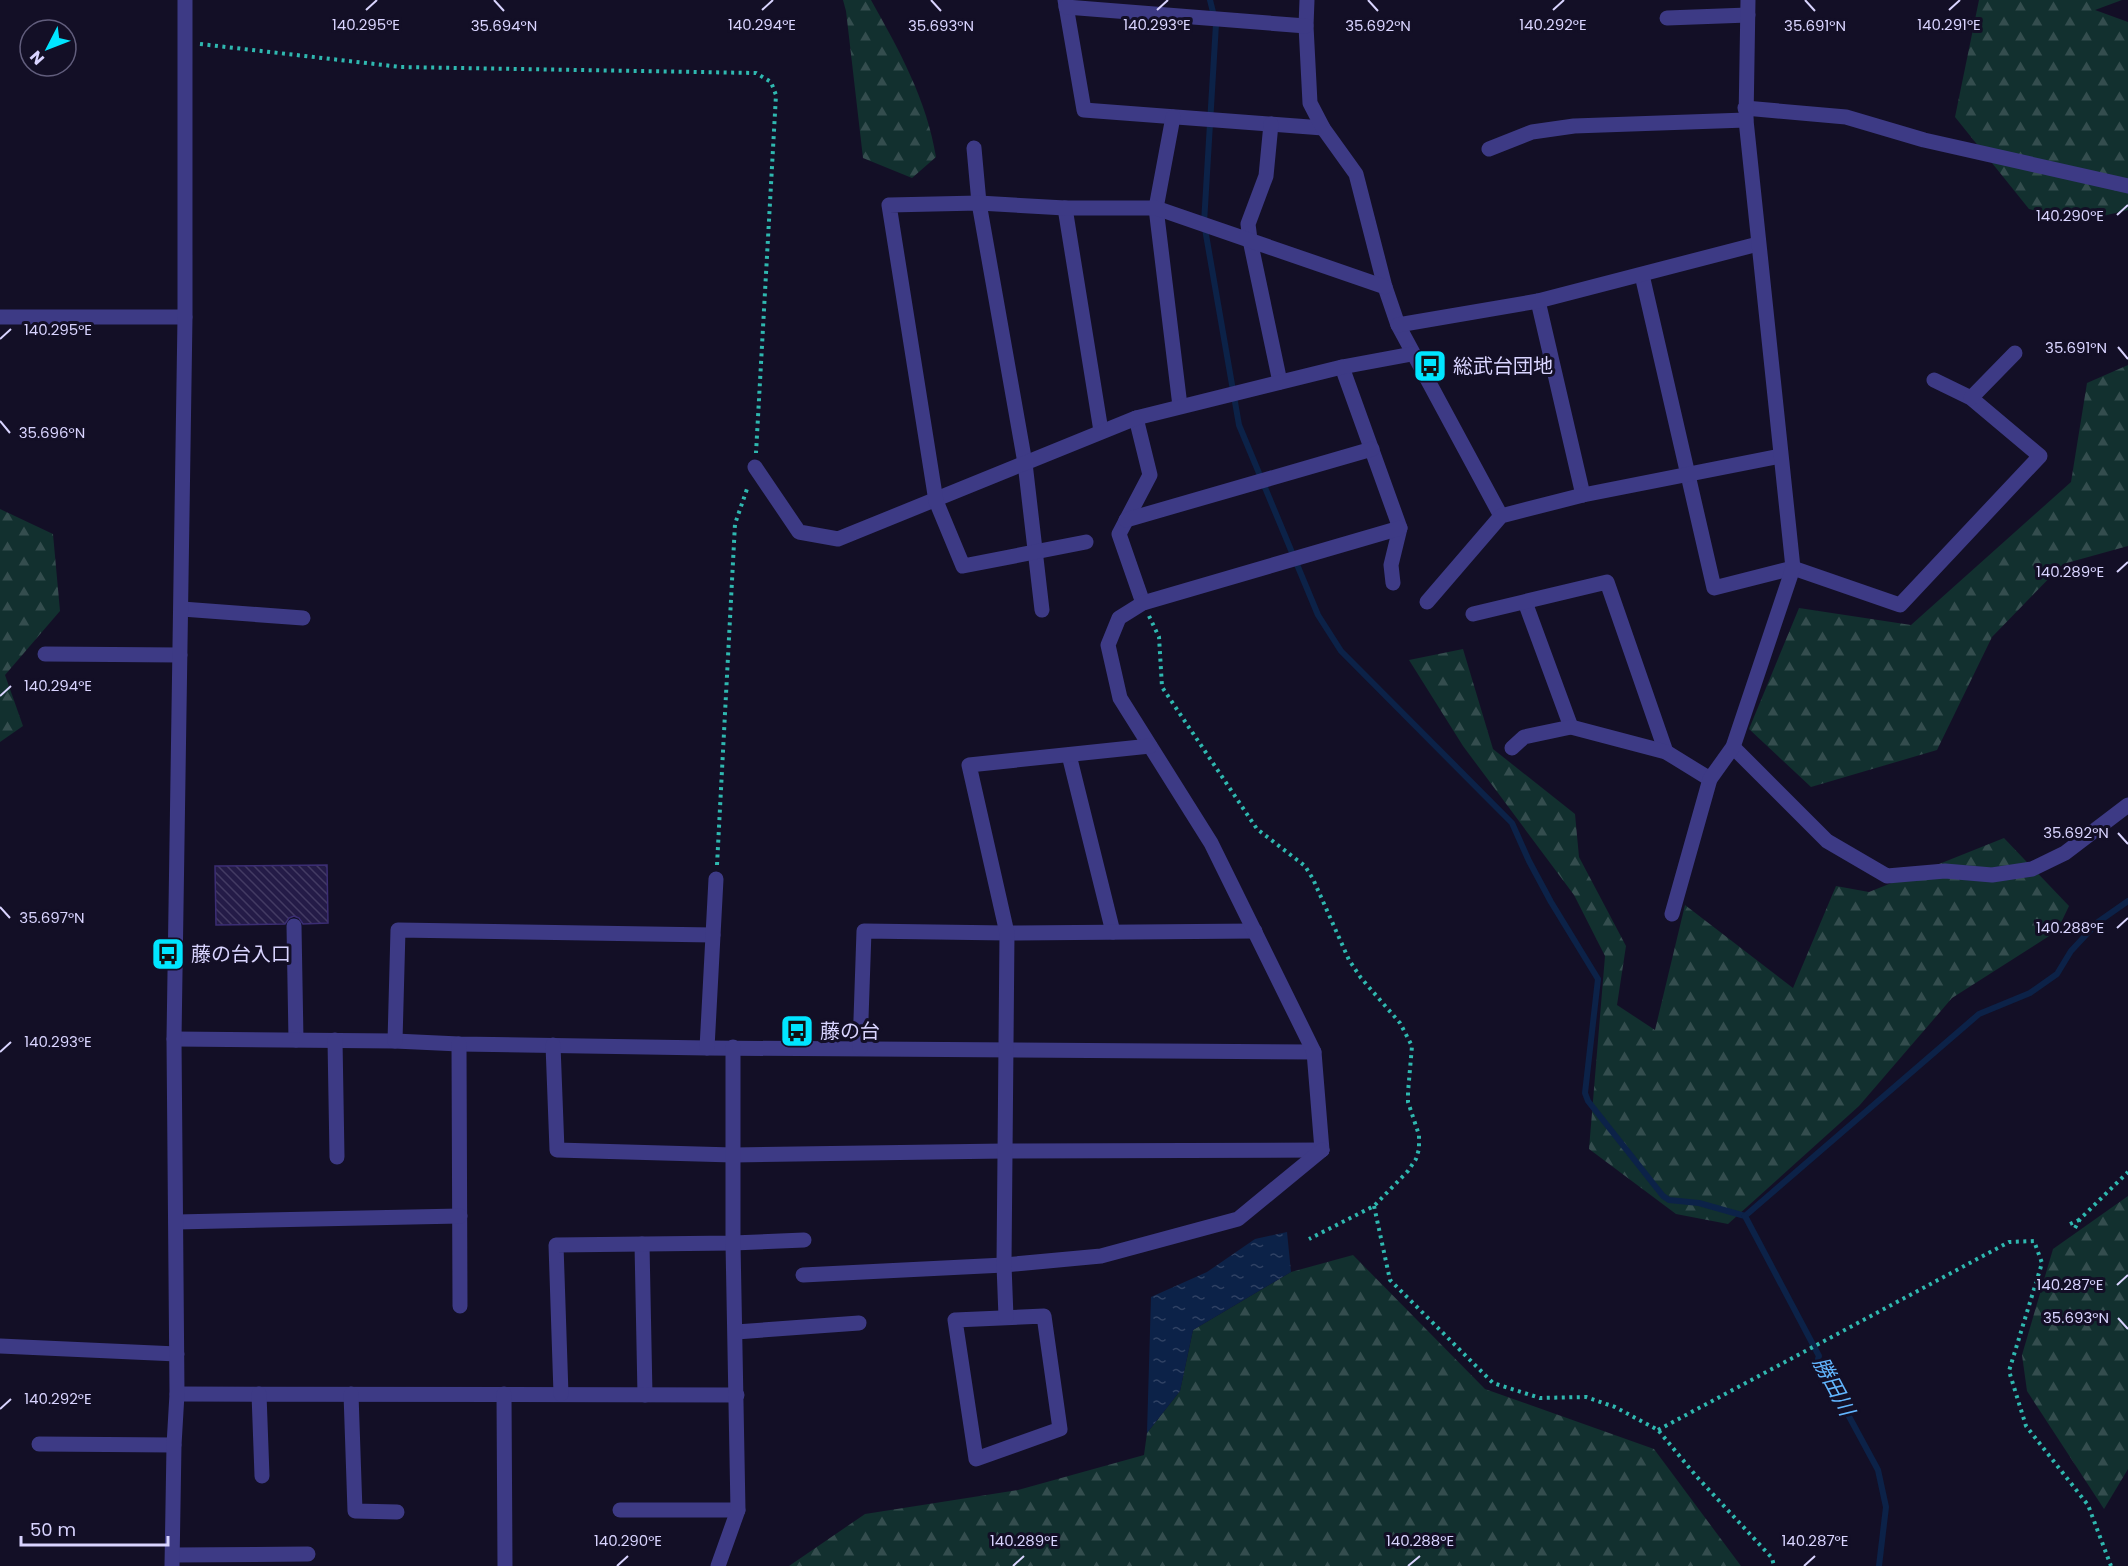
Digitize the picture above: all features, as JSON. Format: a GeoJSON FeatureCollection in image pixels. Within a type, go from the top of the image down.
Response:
{"type":"FeatureCollection","features":[{"type":"Feature","properties":{"kind":"street"},"geometry":{"type":"LineString","coordinates":[[185,0],[182,609],[174,1039],[177,1394],[172,1560],[308,1554]]}},
{"type":"Feature","properties":{"kind":"street"},"geometry":{"type":"LineString","coordinates":[[1308,0],[1306,26],[1310,103],[1323,128],[1356,174],[1385,287],[1398,325],[1501,516]]}},
{"type":"Feature","properties":{"kind":"street"},"geometry":{"type":"LineString","coordinates":[[1306,26],[1065,4],[1084,110],[1323,128]]}},
{"type":"Feature","properties":{"kind":"street"},"geometry":{"type":"LineString","coordinates":[[1667,18],[1748,8],[1746,114],[1793,568],[1733,747],[1710,779],[1672,914]]}},
{"type":"Feature","properties":{"kind":"street"},"geometry":{"type":"LineString","coordinates":[[1489,149],[1532,132],[1574,126],[1746,114],[1846,117],[1924,140],[2128,186]]}},
{"type":"Feature","properties":{"kind":"street"},"geometry":{"type":"LineString","coordinates":[[1173,117],[1156,208],[1180,406]]}},
{"type":"Feature","properties":{"kind":"street"},"geometry":{"type":"LineString","coordinates":[[1271,124],[1266,176],[1248,224],[1280,382]]}},
{"type":"Feature","properties":{"kind":"street"},"geometry":{"type":"LineString","coordinates":[[974,148],[979,203],[1025,463],[1042,610]]}},
{"type":"Feature","properties":{"kind":"street"},"geometry":{"type":"LineString","coordinates":[[1086,542],[963,566],[936,501],[889,205],[979,203],[1065,208],[1156,208],[1385,287]]}},
{"type":"Feature","properties":{"kind":"street"},"geometry":{"type":"LineString","coordinates":[[1065,208],[1101,431]]}},
{"type":"Feature","properties":{"kind":"street"},"geometry":{"type":"LineString","coordinates":[[1398,325],[1538,301],[1758,244]]}},
{"type":"Feature","properties":{"kind":"street"},"geometry":{"type":"LineString","coordinates":[[1642,275],[1714,588],[1793,568],[1900,605],[2040,456],[1971,398],[1934,380]]}},
{"type":"Feature","properties":{"kind":"street"},"geometry":{"type":"LineString","coordinates":[[1538,301],[1583,495]]}},
{"type":"Feature","properties":{"kind":"street"},"geometry":{"type":"LineString","coordinates":[[0,317],[185,317]]}},
{"type":"Feature","properties":{"kind":"street"},"geometry":{"type":"LineString","coordinates":[[1971,398],[2015,352]]}},
{"type":"Feature","properties":{"kind":"street"},"geometry":{"type":"LineString","coordinates":[[755,467],[799,532],[838,539],[1136,418],[1342,367],[1412,354]]}},
{"type":"Feature","properties":{"kind":"street"},"geometry":{"type":"LineString","coordinates":[[1342,367],[1401,528],[1391,565],[1394,583]]}},
{"type":"Feature","properties":{"kind":"street"},"geometry":{"type":"LineString","coordinates":[[1136,418],[1150,475],[1119,534],[1143,603]]}},
{"type":"Feature","properties":{"kind":"street"},"geometry":{"type":"LineString","coordinates":[[1126,520],[1372,449]]}},
{"type":"Feature","properties":{"kind":"street"},"geometry":{"type":"LineString","coordinates":[[1427,602],[1501,516],[1583,495],[1780,456]]}},
{"type":"Feature","properties":{"kind":"street"},"geometry":{"type":"LineString","coordinates":[[1322,1150],[1314,1052],[1211,843],[1120,698],[1108,645],[1119,618],[1143,603],[1401,528]]}},
{"type":"Feature","properties":{"kind":"street"},"geometry":{"type":"LineString","coordinates":[[1473,614],[1607,582],[1666,752]]}},
{"type":"Feature","properties":{"kind":"street"},"geometry":{"type":"LineString","coordinates":[[1525,602],[1571,727]]}},
{"type":"Feature","properties":{"kind":"street"},"geometry":{"type":"LineString","coordinates":[[182,609],[303,618]]}},
{"type":"Feature","properties":{"kind":"street"},"geometry":{"type":"LineString","coordinates":[[45,654],[180,655]]}},
{"type":"Feature","properties":{"kind":"street"},"geometry":{"type":"LineString","coordinates":[[1512,748],[1524,737],[1571,727],[1666,752],[1710,779]]}},
{"type":"Feature","properties":{"kind":"street"},"geometry":{"type":"LineString","coordinates":[[1006,1317],[1004,1151],[1007,933],[969,765],[1150,746]]}},
{"type":"Feature","properties":{"kind":"street"},"geometry":{"type":"LineString","coordinates":[[1733,747],[1827,841],[1887,876],[1944,871],[1992,875],[2032,869],[2065,853],[2128,805]]}},
{"type":"Feature","properties":{"kind":"street"},"geometry":{"type":"LineString","coordinates":[[1070,755],[1113,932]]}},
{"type":"Feature","properties":{"kind":"street"},"geometry":{"type":"LineString","coordinates":[[707,1048],[716,879]]}},
{"type":"Feature","properties":{"kind":"street"},"geometry":{"type":"LineString","coordinates":[[294,926],[296,1040]]}},
{"type":"Feature","properties":{"kind":"street"},"geometry":{"type":"LineString","coordinates":[[395,1041],[398,930],[713,935]]}},
{"type":"Feature","properties":{"kind":"street"},"geometry":{"type":"LineString","coordinates":[[860,1048],[864,931],[1007,933],[1254,930]]}},
{"type":"Feature","properties":{"kind":"street"},"geometry":{"type":"LineString","coordinates":[[174,1039],[707,1048],[1314,1052]]}},
{"type":"Feature","properties":{"kind":"street"},"geometry":{"type":"LineString","coordinates":[[335,1040],[337,1157]]}},
{"type":"Feature","properties":{"kind":"street"},"geometry":{"type":"LineString","coordinates":[[459,1044],[460,1306]]}},
{"type":"Feature","properties":{"kind":"street"},"geometry":{"type":"LineString","coordinates":[[553,1045],[557,1150],[733,1155],[1322,1150]]}},
{"type":"Feature","properties":{"kind":"street"},"geometry":{"type":"LineString","coordinates":[[718,1566],[738,1510],[733,1243],[734,1047]]}},
{"type":"Feature","properties":{"kind":"street"},"geometry":{"type":"LineString","coordinates":[[803,1275],[1004,1265],[1101,1256],[1238,1219],[1322,1150]]}},
{"type":"Feature","properties":{"kind":"street"},"geometry":{"type":"LineString","coordinates":[[176,1222],[460,1216]]}},
{"type":"Feature","properties":{"kind":"street"},"geometry":{"type":"LineString","coordinates":[[561,1394],[556,1245],[804,1240]]}},
{"type":"Feature","properties":{"kind":"street"},"geometry":{"type":"LineString","coordinates":[[642,1244],[645,1395]]}},
{"type":"Feature","properties":{"kind":"street"},"geometry":{"type":"LineString","coordinates":[[1044,1316],[1060,1430],[976,1459],[955,1320],[1006,1317],[1044,1316]]}},
{"type":"Feature","properties":{"kind":"street"},"geometry":{"type":"LineString","coordinates":[[736,1332],[859,1323]]}},
{"type":"Feature","properties":{"kind":"street"},"geometry":{"type":"LineString","coordinates":[[0,1346],[177,1354]]}},
{"type":"Feature","properties":{"kind":"street"},"geometry":{"type":"LineString","coordinates":[[177,1394],[737,1395]]}},
{"type":"Feature","properties":{"kind":"street"},"geometry":{"type":"LineString","coordinates":[[259,1394],[262,1476]]}},
{"type":"Feature","properties":{"kind":"street"},"geometry":{"type":"LineString","coordinates":[[351,1394],[355,1511],[397,1512]]}},
{"type":"Feature","properties":{"kind":"street"},"geometry":{"type":"LineString","coordinates":[[504,1394],[505,1566]]}},
{"type":"Feature","properties":{"kind":"street"},"geometry":{"type":"LineString","coordinates":[[39,1444],[174,1445]]}},
{"type":"Feature","properties":{"kind":"street"},"geometry":{"type":"LineString","coordinates":[[620,1510],[738,1510]]}},
{"type":"Feature","properties":{"kind":"path"},"geometry":{"type":"LineString","coordinates":[[185,42],[401,67],[756,73],[771,82],[776,95],[755,467],[735,524],[716,879]]}},
{"type":"Feature","properties":{"kind":"path"},"geometry":{"type":"LineString","coordinates":[[1143,603],[1159,637],[1162,687],[1257,829],[1305,866],[1349,960],[1361,978],[1401,1023],[1412,1046],[1408,1102],[1419,1135],[1419,1149],[1408,1172],[1374,1206],[1309,1239]]}},
{"type":"Feature","properties":{"kind":"path"},"geometry":{"type":"LineString","coordinates":[[2075,1228],[2080,1219],[2128,1172]]}},
{"type":"Feature","properties":{"kind":"path"},"geometry":{"type":"LineString","coordinates":[[1374,1206],[1390,1280],[1493,1383],[1540,1398],[1586,1397],[1615,1407],[1658,1431],[1772,1558],[1774,1566]]}},
{"type":"Feature","properties":{"kind":"path"},"geometry":{"type":"LineString","coordinates":[[2070,1224],[2080,1219]]}},
{"type":"Feature","properties":{"kind":"path"},"geometry":{"type":"LineString","coordinates":[[1658,1431],[2009,1242],[2034,1241],[2042,1263],[2008,1371],[2026,1426],[2088,1505],[2111,1566]]}},
{"type":"Feature","properties":{"kind":"green space"},"geometry":{"type":"Polygon","coordinates":[[[843,0],[871,0],[919,95],[936,157],[912,178],[863,158],[843,0]]]}},
{"type":"Feature","properties":{"kind":"green space"},"geometry":{"type":"Polygon","coordinates":[[[1979,0],[2122,0],[2095,10],[2128,22],[2128,210],[2082,221],[2029,209],[1955,117],[1979,0]]]}},
{"type":"Feature","properties":{"kind":"green space"},"geometry":{"type":"Polygon","coordinates":[[[2128,365],[2128,546],[2063,564],[1992,637],[1937,750],[1811,787],[1749,729],[1799,608],[1911,625],[2071,482],[2087,383],[2128,365]]]}},
{"type":"Feature","properties":{"kind":"green space"},"geometry":{"type":"Polygon","coordinates":[[[0,509],[53,534],[60,611],[5,675],[23,726],[0,742],[0,509]]]}},
{"type":"Feature","properties":{"kind":"green space"},"geometry":{"type":"Polygon","coordinates":[[[1463,649],[1493,749],[1575,814],[1579,857],[1626,946],[1617,1005],[1655,1030],[1685,905],[1793,988],[1836,886],[1869,892],[2004,838],[2069,906],[2057,931],[1952,998],[1859,1106],[1728,1224],[1676,1214],[1589,1149],[1605,956],[1574,895],[1463,746],[1409,660],[1463,649]]]}},
{"type":"Feature","properties":{"kind":"green space"},"geometry":{"type":"Polygon","coordinates":[[[2128,1196],[2128,1469],[2104,1509],[2027,1391],[2022,1355],[2053,1249],[2128,1196]]]}},
{"type":"Feature","properties":{"kind":"green space"},"geometry":{"type":"Polygon","coordinates":[[[1353,1255],[1485,1389],[1654,1449],[1741,1566],[789,1566],[865,1514],[1018,1490],[1144,1455],[1147,1433],[1180,1391],[1193,1330],[1291,1272],[1353,1255]]]}},
{"type":"Feature","properties":{"kind":"water"},"geometry":{"type":"Polygon","coordinates":[[[1287,1232],[1291,1272],[1193,1330],[1180,1391],[1147,1433],[1151,1297],[1207,1272],[1255,1239],[1287,1232]]]}},
{"type":"Feature","properties":{"kind":"building"},"geometry":{"type":"Polygon","coordinates":[[[327,865],[328,923],[303,924],[299,918],[294,916],[289,918],[285,924],[216,925],[215,866],[327,865]]]}},
{"type":"Feature","properties":{"kind":"waterway"},"geometry":{"type":"LineString","coordinates":[[1210,0],[1216,24],[1204,223],[1239,425],[1318,615],[1341,651],[1512,823],[1551,902],[1598,979],[1585,1093],[1588,1101],[1663,1196],[1669,1200],[1699,1203],[1745,1216]]}},
{"type":"Feature","properties":{"kind":"waterway"},"geometry":{"type":"LineString","coordinates":[[1745,1216],[1979,1014],[2030,993],[2057,974],[2071,951],[2098,922],[2128,901]]}},
{"type":"Feature","properties":{"kind":"waterway","name":"勝田川"},"geometry":{"type":"LineString","coordinates":[[1745,1216],[1878,1470],[1886,1507],[1879,1566]]}},
{"type":"Feature","properties":{"kind":"place","name":"総武台団地"},"geometry":{"type":"Point","coordinates":[1430,366]}},
{"type":"Feature","properties":{"kind":"place","name":"藤の台入口"},"geometry":{"type":"Point","coordinates":[168,954]}},
{"type":"Feature","properties":{"kind":"place","name":"藤の台"},"geometry":{"type":"Point","coordinates":[797,1031]}}]}
